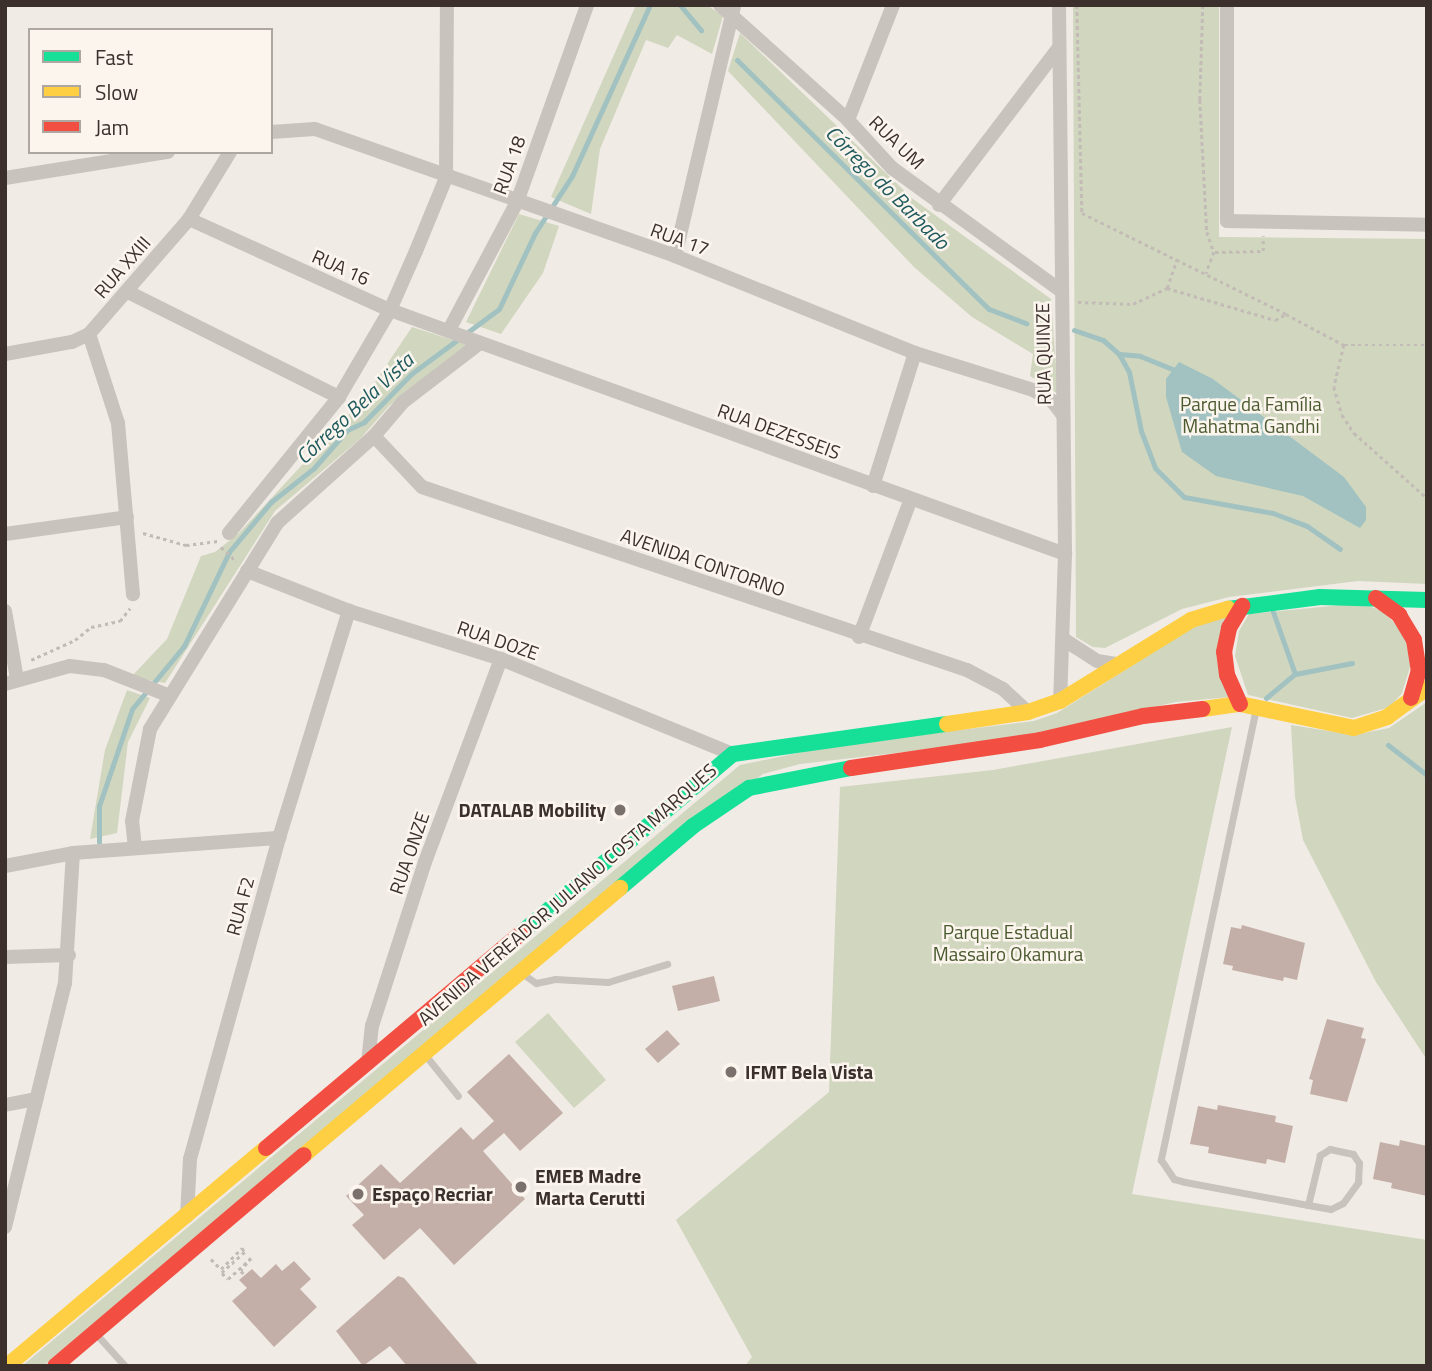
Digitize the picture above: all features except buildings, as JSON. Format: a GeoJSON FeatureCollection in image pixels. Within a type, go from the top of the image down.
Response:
{"type":"FeatureCollection","features":[{"type":"Feature","properties":{"kind":"main road","name":"AVENIDA VEREADOR JULIANO COSTA MARQUES"},"geometry":{"type":"LineString","coordinates":[[7,1366],[733,754],[1028,712],[1060,701],[1191,620],[1242,606],[1320,597],[1427,600]]}},
{"type":"Feature","properties":{"kind":"main road"},"geometry":{"type":"LineString","coordinates":[[1376,598],[1399,615],[1414,640],[1419,670],[1411,698]]}},
{"type":"Feature","properties":{"kind":"main road"},"geometry":{"type":"LineString","coordinates":[[1242,606],[1229,628],[1224,652],[1227,675],[1240,704],[1354,728],[1387,717],[1427,688]]}},
{"type":"Feature","properties":{"kind":"main road","name":"AVENIDA VEREADOR JULIANO COSTA MARQUES"},"geometry":{"type":"LineString","coordinates":[[55,1366],[693,826],[749,788],[787,777],[1040,740],[1143,716],[1240,704]]}},
{"type":"Feature","properties":{"kind":"street"},"geometry":{"type":"LineString","coordinates":[[229,533],[339,397],[390,310],[446,178],[447,5]]}},
{"type":"Feature","properties":{"kind":"street","name":"RUA 18"},"geometry":{"type":"LineString","coordinates":[[451,331],[517,202],[587,5]]}},
{"type":"Feature","properties":{"kind":"street"},"geometry":{"type":"LineString","coordinates":[[848,120],[893,5]]}},
{"type":"Feature","properties":{"kind":"street","name":"RUA QUINZE"},"geometry":{"type":"LineString","coordinates":[[1059,5],[1065,554],[1060,701]]}},
{"type":"Feature","properties":{"kind":"street"},"geometry":{"type":"LineString","coordinates":[[1227,5],[1227,221],[1427,225]]}},
{"type":"Feature","properties":{"kind":"street"},"geometry":{"type":"LineString","coordinates":[[675,256],[729,8]]}},
{"type":"Feature","properties":{"kind":"street","name":"RUA UM"},"geometry":{"type":"LineString","coordinates":[[729,8],[848,120],[892,168],[939,205],[1061,291]]}},
{"type":"Feature","properties":{"kind":"street"},"geometry":{"type":"LineString","coordinates":[[939,205],[1058,49]]}},
{"type":"Feature","properties":{"kind":"street","name":"RUA 17"},"geometry":{"type":"LineString","coordinates":[[273,132],[315,129],[446,178],[675,256],[915,353],[1033,390],[1052,401],[1063,415]]}},
{"type":"Feature","properties":{"kind":"street"},"geometry":{"type":"LineString","coordinates":[[5,178],[155,154]]}},
{"type":"Feature","properties":{"kind":"street","name":"RUA XXIII"},"geometry":{"type":"LineString","coordinates":[[5,354],[72,342],[89,334],[189,219],[229,154]]}},
{"type":"Feature","properties":{"kind":"street","name":"RUA 16"},"geometry":{"type":"LineString","coordinates":[[189,219],[390,310],[478,342]]}},
{"type":"Feature","properties":{"kind":"street"},"geometry":{"type":"LineString","coordinates":[[128,292],[339,397]]}},
{"type":"Feature","properties":{"kind":"street"},"geometry":{"type":"LineString","coordinates":[[89,334],[118,423],[133,594]]}},
{"type":"Feature","properties":{"kind":"street"},"geometry":{"type":"LineString","coordinates":[[135,848],[132,821],[136,789],[150,729],[165,694],[242,566],[277,523],[374,436],[403,402],[478,342]]}},
{"type":"Feature","properties":{"kind":"street","name":"RUA DEZESSEIS"},"geometry":{"type":"LineString","coordinates":[[478,342],[910,501],[1065,554]]}},
{"type":"Feature","properties":{"kind":"street"},"geometry":{"type":"LineString","coordinates":[[873,486],[915,353]]}},
{"type":"Feature","properties":{"kind":"street","name":"AVENIDA CONTORNO"},"geometry":{"type":"LineString","coordinates":[[374,436],[410,477],[429,490],[859,637],[967,670],[1003,689],[1028,712]]}},
{"type":"Feature","properties":{"kind":"street"},"geometry":{"type":"LineString","coordinates":[[859,637],[910,501]]}},
{"type":"Feature","properties":{"kind":"street"},"geometry":{"type":"LineString","coordinates":[[5,534],[128,523]]}},
{"type":"Feature","properties":{"kind":"street","name":"RUA DOZE"},"geometry":{"type":"LineString","coordinates":[[242,566],[349,611],[501,659],[733,754]]}},
{"type":"Feature","properties":{"kind":"street"},"geometry":{"type":"LineString","coordinates":[[5,611],[11,682],[70,666],[103,670],[165,694]]}},
{"type":"Feature","properties":{"kind":"street","name":"RUA F2"},"geometry":{"type":"LineString","coordinates":[[187,1216],[190,1159],[279,838],[349,611]]}},
{"type":"Feature","properties":{"kind":"street"},"geometry":{"type":"LineString","coordinates":[[1063,639],[1089,658],[1116,664]]}},
{"type":"Feature","properties":{"kind":"street","name":"RUA ONZE"},"geometry":{"type":"LineString","coordinates":[[369,1063],[372,1026],[400,939],[501,659]]}},
{"type":"Feature","properties":{"kind":"street"},"geometry":{"type":"LineString","coordinates":[[5,866],[78,852],[279,838]]}},
{"type":"Feature","properties":{"kind":"street"},"geometry":{"type":"LineString","coordinates":[[5,1227],[69,955],[78,852]]}},
{"type":"Feature","properties":{"kind":"street"},"geometry":{"type":"LineString","coordinates":[[5,957],[69,955]]}},
{"type":"Feature","properties":{"kind":"street"},"geometry":{"type":"LineString","coordinates":[[5,1105],[36,1099]]}},
{"type":"Feature","properties":{"kind":"lane"},"geometry":{"type":"LineString","coordinates":[[1256,708],[1161,1160],[1174,1179],[1308,1205],[1331,1209],[1349,1197],[1360,1172],[1353,1154],[1330,1149],[1320,1155],[1308,1205]]}},
{"type":"Feature","properties":{"kind":"lane"},"geometry":{"type":"LineString","coordinates":[[520,972],[536,983],[555,979],[608,982],[667,964]]}},
{"type":"Feature","properties":{"kind":"lane"},"geometry":{"type":"LineString","coordinates":[[424,1053],[458,1096]]}},
{"type":"Feature","properties":{"kind":"lane"},"geometry":{"type":"LineString","coordinates":[[95,1332],[125,1366]]}},
{"type":"Feature","properties":{"kind":"path"},"geometry":{"type":"LineString","coordinates":[[1077,5],[1082,213],[1344,345],[1427,345]]}},
{"type":"Feature","properties":{"kind":"path"},"geometry":{"type":"LineString","coordinates":[[1203,5],[1200,100],[1207,232],[1214,252],[1206,274]]}},
{"type":"Feature","properties":{"kind":"path"},"geometry":{"type":"LineString","coordinates":[[1214,252],[1263,251],[1263,222]]}},
{"type":"Feature","properties":{"kind":"path"},"geometry":{"type":"LineString","coordinates":[[1167,288],[1177,260]]}},
{"type":"Feature","properties":{"kind":"path"},"geometry":{"type":"LineString","coordinates":[[1061,291],[1075,301],[1109,305],[1133,304],[1167,288],[1275,320],[1286,314]]}},
{"type":"Feature","properties":{"kind":"path"},"geometry":{"type":"LineString","coordinates":[[1344,345],[1334,387],[1342,415],[1354,433],[1427,498]]}},
{"type":"Feature","properties":{"kind":"path"},"geometry":{"type":"LineString","coordinates":[[128,523],[186,545],[220,541],[229,533]]}},
{"type":"Feature","properties":{"kind":"path"},"geometry":{"type":"LineString","coordinates":[[220,547],[242,566]]}},
{"type":"Feature","properties":{"kind":"path"},"geometry":{"type":"LineString","coordinates":[[11,682],[46,650],[66,644],[91,627],[120,621],[130,610],[133,594]]}},
{"type":"Feature","properties":{"kind":"path"},"geometry":{"type":"LineString","coordinates":[[198,1244],[221,1269],[242,1248],[245,1252],[222,1273],[228,1279],[251,1258],[241,1271],[245,1275]]}},
{"type":"Feature","properties":{"kind":"green space"},"geometry":{"type":"Polygon","coordinates":[[[636,5],[707,5],[723,16],[712,54],[677,35],[668,48],[646,40],[600,149],[591,214],[551,197],[636,5]]]}},
{"type":"Feature","properties":{"kind":"green space","name":"Parque da Família Mahatma Gandhi"},"geometry":{"type":"Polygon","coordinates":[[[1073,5],[1219,5],[1219,237],[1427,239],[1427,584],[1358,581],[1229,597],[1182,609],[1105,648],[1093,647],[1076,637],[1073,5]]]}},
{"type":"Feature","properties":{"kind":"green space"},"geometry":{"type":"Polygon","coordinates":[[[740,33],[913,199],[1051,299],[1058,394],[1030,376],[1033,354],[972,317],[914,267],[728,71],[740,33]]]}},
{"type":"Feature","properties":{"kind":"green space"},"geometry":{"type":"Polygon","coordinates":[[[519,214],[559,226],[543,273],[501,334],[466,322],[519,214]]]}},
{"type":"Feature","properties":{"kind":"green space"},"geometry":{"type":"Polygon","coordinates":[[[412,327],[468,345],[389,406],[361,438],[275,511],[165,683],[131,677],[167,639],[201,556],[215,552],[239,533],[365,397],[412,327]]]}},
{"type":"Feature","properties":{"kind":"green space"},"geometry":{"type":"Polygon","coordinates":[[[1362,603],[1382,611],[1404,632],[1411,664],[1402,693],[1390,707],[1352,718],[1248,695],[1235,656],[1239,631],[1249,614],[1362,603]]]}},
{"type":"Feature","properties":{"kind":"green space"},"geometry":{"type":"Polygon","coordinates":[[[1230,615],[1230,697],[1176,702],[1000,741],[800,764],[763,774],[459,1015],[43,1366],[22,1366],[740,765],[836,745],[1034,721],[1057,713],[1201,622],[1230,615]]]}},
{"type":"Feature","properties":{"kind":"green space"},"geometry":{"type":"Polygon","coordinates":[[[127,690],[150,698],[128,742],[117,833],[90,839],[105,750],[127,690]]]}},
{"type":"Feature","properties":{"kind":"green space"},"geometry":{"type":"Polygon","coordinates":[[[1427,702],[1427,1060],[1376,982],[1303,840],[1295,797],[1291,725],[1354,735],[1389,728],[1427,702]]]}},
{"type":"Feature","properties":{"kind":"green space","name":"Parque Estadual Massairo Okamura"},"geometry":{"type":"Polygon","coordinates":[[[1232,727],[1132,1194],[1427,1240],[1427,1366],[745,1366],[752,1357],[676,1220],[829,1092],[840,787],[993,770],[1232,727]]]}},
{"type":"Feature","properties":{"kind":"green space"},"geometry":{"type":"Polygon","coordinates":[[[548,1013],[606,1080],[574,1108],[515,1042],[548,1013]]]}},
{"type":"Feature","properties":{"kind":"water"},"geometry":{"type":"Polygon","coordinates":[[[1179,362],[1213,379],[1344,477],[1366,507],[1366,520],[1360,528],[1303,496],[1216,476],[1182,452],[1166,397],[1166,379],[1179,362]]]}},
{"type":"Feature","properties":{"kind":"waterway","name":"Córrego Bela Vista"},"geometry":{"type":"LineString","coordinates":[[99,842],[99,806],[132,709],[184,646],[229,552],[271,502],[314,468],[347,430],[364,422],[411,374],[499,309],[535,233],[572,176],[650,5]]}},
{"type":"Feature","properties":{"kind":"waterway","name":"Córrego do Barbado"},"geometry":{"type":"LineString","coordinates":[[680,5],[701,30]]}},
{"type":"Feature","properties":{"kind":"waterway","name":"Córrego do Barbado"},"geometry":{"type":"LineString","coordinates":[[737,60],[989,309],[1026,323]]}},
{"type":"Feature","properties":{"kind":"waterway","name":"Córrego do Barbado"},"geometry":{"type":"LineString","coordinates":[[1074,330],[1103,340],[1119,354],[1129,372],[1141,431],[1155,468],[1184,497],[1273,513],[1307,526],[1340,549]]}},
{"type":"Feature","properties":{"kind":"waterway"},"geometry":{"type":"LineString","coordinates":[[1119,354],[1140,356],[1173,369]]}},
{"type":"Feature","properties":{"kind":"waterway"},"geometry":{"type":"LineString","coordinates":[[1266,698],[1295,674],[1273,612]]}},
{"type":"Feature","properties":{"kind":"waterway"},"geometry":{"type":"LineString","coordinates":[[1295,674],[1352,663]]}},
{"type":"Feature","properties":{"kind":"waterway","name":"Córrego do Barbado"},"geometry":{"type":"LineString","coordinates":[[1388,745],[1427,775]]}},
{"type":"Feature","properties":{"kind":"traffic: fast"},"geometry":{"type":"LineString","coordinates":[[1228,609],[1320,597],[1427,600]]}},
{"type":"Feature","properties":{"kind":"traffic: fast"},"geometry":{"type":"LineString","coordinates":[[521,933],[733,754],[947,724]]}},
{"type":"Feature","properties":{"kind":"traffic: fast"},"geometry":{"type":"LineString","coordinates":[[620,888],[693,826],[749,788],[851,768]]}},
{"type":"Feature","properties":{"kind":"traffic: slow"},"geometry":{"type":"LineString","coordinates":[[947,724],[1028,712],[1060,701],[1191,620],[1228,609]]}},
{"type":"Feature","properties":{"kind":"traffic: slow"},"geometry":{"type":"LineString","coordinates":[[1203,709],[1240,704],[1354,728],[1387,717],[1427,688]]}},
{"type":"Feature","properties":{"kind":"traffic: slow"},"geometry":{"type":"LineString","coordinates":[[304,1155],[620,888]]}},
{"type":"Feature","properties":{"kind":"traffic: slow"},"geometry":{"type":"LineString","coordinates":[[7,1366],[266,1148]]}},
{"type":"Feature","properties":{"kind":"traffic: jam"},"geometry":{"type":"LineString","coordinates":[[1376,598],[1399,615],[1414,640],[1419,670],[1411,698]]}},
{"type":"Feature","properties":{"kind":"traffic: jam"},"geometry":{"type":"LineString","coordinates":[[1240,704],[1227,675],[1224,652],[1229,628],[1242,606]]}},
{"type":"Feature","properties":{"kind":"traffic: jam"},"geometry":{"type":"LineString","coordinates":[[851,768],[1040,740],[1143,716],[1203,709]]}},
{"type":"Feature","properties":{"kind":"traffic: jam"},"geometry":{"type":"LineString","coordinates":[[266,1148],[521,933]]}},
{"type":"Feature","properties":{"kind":"traffic: jam"},"geometry":{"type":"LineString","coordinates":[[55,1366],[304,1155]]}},
{"type":"Feature","properties":{"kind":"place","name":"DATALAB Mobility"},"geometry":{"type":"Point","coordinates":[620,810]}},
{"type":"Feature","properties":{"kind":"place","name":"IFMT Bela Vista"},"geometry":{"type":"Point","coordinates":[731,1072]}},
{"type":"Feature","properties":{"kind":"place","name":"EMEB Madre Marta Cerutti"},"geometry":{"type":"Point","coordinates":[521,1187]}},
{"type":"Feature","properties":{"kind":"place","name":"Espaço Recriar"},"geometry":{"type":"Point","coordinates":[358,1194]}}]}
